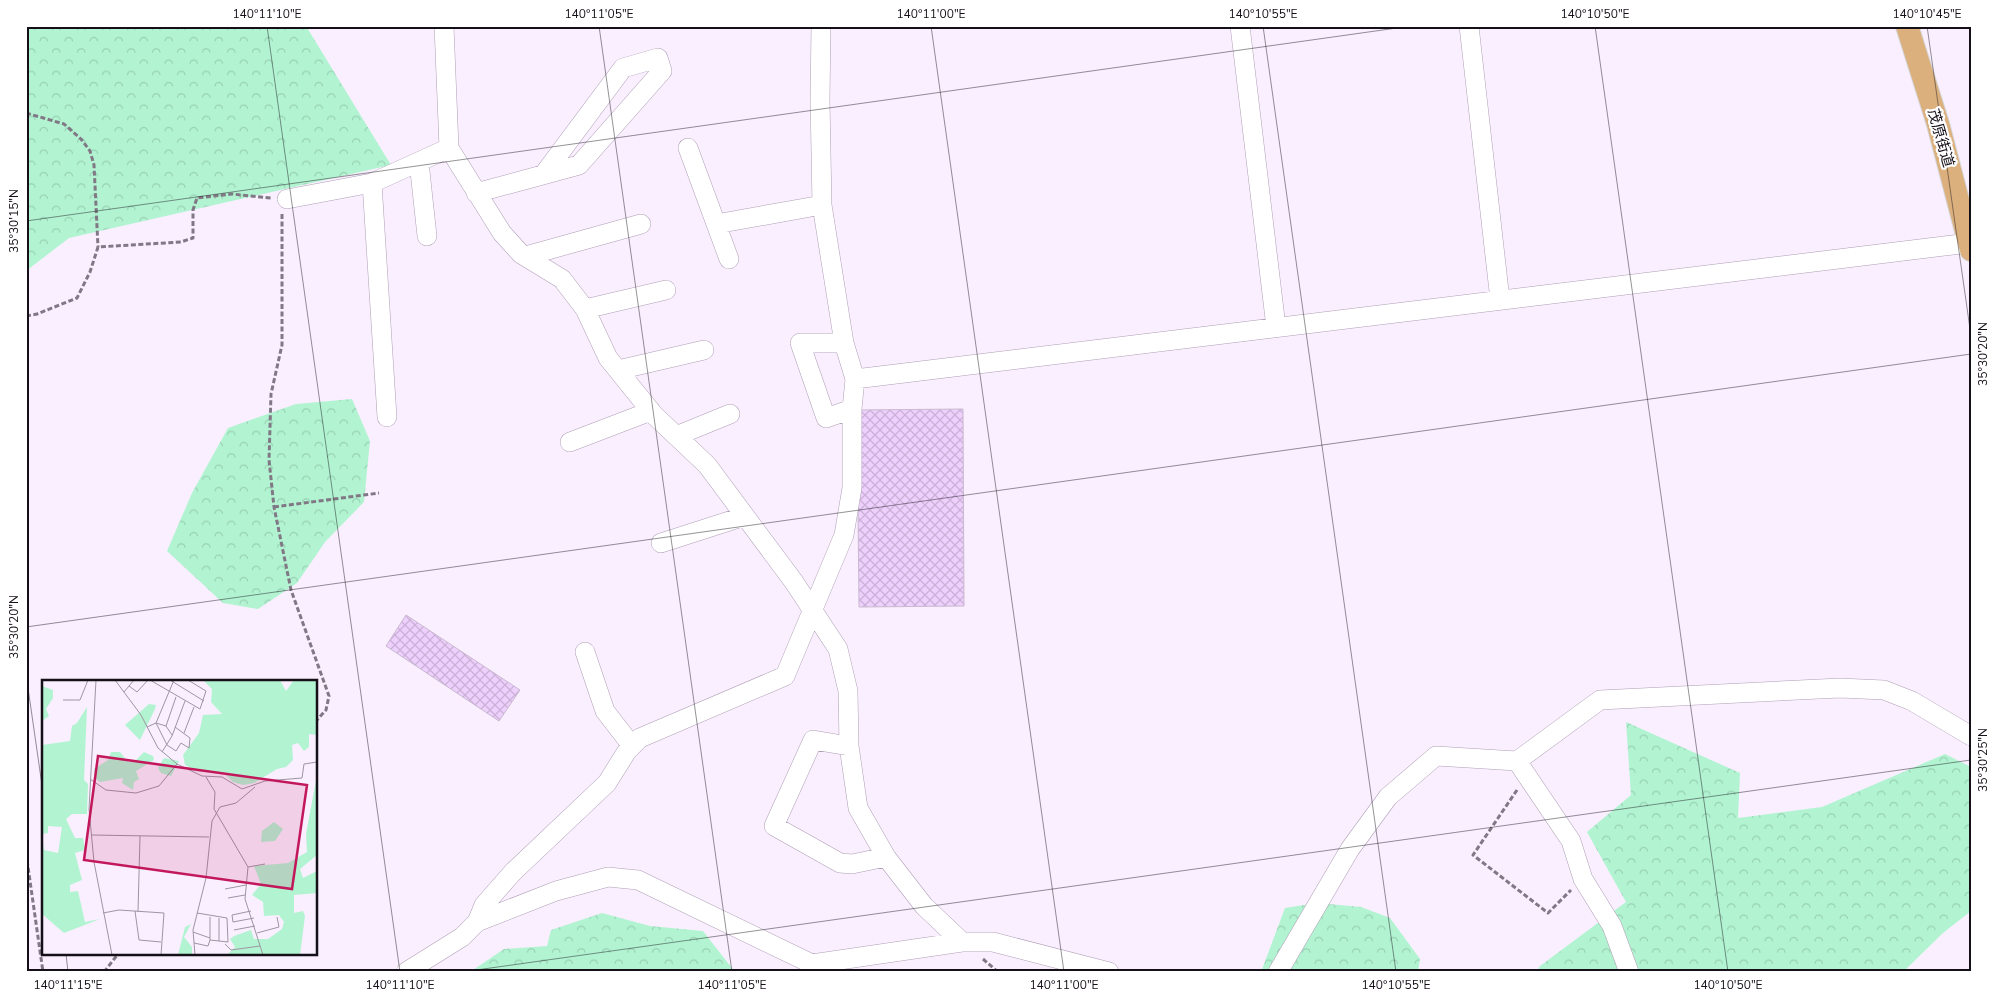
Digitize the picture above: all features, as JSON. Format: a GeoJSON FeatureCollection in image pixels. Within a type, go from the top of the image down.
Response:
{"type":"FeatureCollection","features":[{"type":"Feature","properties":{"kind":"main road","name":"茂原街道"},"geometry":{"type":"LineString","coordinates":[[1907,26],[1938,124],[1970,246]]}},
{"type":"Feature","properties":{"kind":"street"},"geometry":{"type":"LineString","coordinates":[[444,26],[448,148],[502,233],[526,256],[562,279],[584,309],[608,358],[651,411],[708,465],[813,611],[838,649],[848,691],[849,746],[858,808],[886,857],[924,906],[962,942]]}},
{"type":"Feature","properties":{"kind":"street"},"geometry":{"type":"LineString","coordinates":[[478,922],[484,905],[514,872],[607,783],[632,746],[640,738],[786,676],[844,535],[852,488],[852,409],[855,379],[844,343],[822,205],[821,26]]}},
{"type":"Feature","properties":{"kind":"street"},"geometry":{"type":"LineString","coordinates":[[1240,26],[1276,328]]}},
{"type":"Feature","properties":{"kind":"street"},"geometry":{"type":"LineString","coordinates":[[1469,26],[1500,300]]}},
{"type":"Feature","properties":{"kind":"street"},"geometry":{"type":"LineString","coordinates":[[476,193],[580,164],[660,64],[623,68],[544,174]]}},
{"type":"Feature","properties":{"kind":"street"},"geometry":{"type":"LineString","coordinates":[[287,199],[372,183],[448,148]]}},
{"type":"Feature","properties":{"kind":"street"},"geometry":{"type":"LineString","coordinates":[[688,148],[730,259]]}},
{"type":"Feature","properties":{"kind":"street"},"geometry":{"type":"LineString","coordinates":[[419,162],[427,236]]}},
{"type":"Feature","properties":{"kind":"street"},"geometry":{"type":"LineString","coordinates":[[372,183],[387,417]]}},
{"type":"Feature","properties":{"kind":"street"},"geometry":{"type":"LineString","coordinates":[[716,224],[822,205]]}},
{"type":"Feature","properties":{"kind":"street"},"geometry":{"type":"LineString","coordinates":[[526,256],[641,224]]}},
{"type":"Feature","properties":{"kind":"street"},"geometry":{"type":"LineString","coordinates":[[855,379],[1500,300],[1970,246]]}},
{"type":"Feature","properties":{"kind":"street"},"geometry":{"type":"LineString","coordinates":[[584,309],[666,290]]}},
{"type":"Feature","properties":{"kind":"street"},"geometry":{"type":"LineString","coordinates":[[844,343],[800,343],[826,418],[852,409]]}},
{"type":"Feature","properties":{"kind":"street"},"geometry":{"type":"LineString","coordinates":[[618,370],[704,350]]}},
{"type":"Feature","properties":{"kind":"street"},"geometry":{"type":"LineString","coordinates":[[570,442],[651,411]]}},
{"type":"Feature","properties":{"kind":"street"},"geometry":{"type":"LineString","coordinates":[[676,436],[730,414]]}},
{"type":"Feature","properties":{"kind":"street"},"geometry":{"type":"LineString","coordinates":[[661,542],[745,516]]}},
{"type":"Feature","properties":{"kind":"street"},"geometry":{"type":"LineString","coordinates":[[585,652],[605,711],[632,746]]}},
{"type":"Feature","properties":{"kind":"street"},"geometry":{"type":"LineString","coordinates":[[1522,768],[1600,700],[1840,688],[1884,690],[1912,701],[1971,736]]}},
{"type":"Feature","properties":{"kind":"street"},"geometry":{"type":"LineString","coordinates":[[849,746],[813,740],[774,826],[840,863],[852,864],[886,857]]}},
{"type":"Feature","properties":{"kind":"street"},"geometry":{"type":"LineString","coordinates":[[1278,972],[1350,849],[1388,797],[1436,756],[1522,768],[1572,841],[1583,879],[1612,926],[1629,972]]}},
{"type":"Feature","properties":{"kind":"street"},"geometry":{"type":"LineString","coordinates":[[406,972],[462,937],[478,922],[556,892],[608,877],[638,880],[812,964],[962,942],[993,942],[1109,972]]}},
{"type":"Feature","properties":{"kind":"path"},"geometry":{"type":"LineString","coordinates":[[26,113],[64,124],[81,139],[90,152],[94,165],[98,247],[90,272],[77,298],[37,314],[26,316]]}},
{"type":"Feature","properties":{"kind":"path"},"geometry":{"type":"LineString","coordinates":[[98,247],[181,242],[193,238],[193,210],[197,198],[232,194],[287,199],[281,218],[282,345],[271,394],[269,460],[274,507],[290,590],[330,696],[326,710],[318,719]]}},
{"type":"Feature","properties":{"kind":"path"},"geometry":{"type":"LineString","coordinates":[[274,507],[379,493]]}},
{"type":"Feature","properties":{"kind":"path"},"geometry":{"type":"LineString","coordinates":[[1522,768],[1473,855],[1548,913],[1583,879]]}},
{"type":"Feature","properties":{"kind":"path"},"geometry":{"type":"LineString","coordinates":[[26,853],[43,972]]}},
{"type":"Feature","properties":{"kind":"path"},"geometry":{"type":"LineString","coordinates":[[104,972],[116,956]]}},
{"type":"Feature","properties":{"kind":"green space"},"geometry":{"type":"Polygon","coordinates":[[[26,26],[306,26],[391,165],[69,238],[26,271],[26,26]]]}},
{"type":"Feature","properties":{"kind":"green space"},"geometry":{"type":"Polygon","coordinates":[[[352,399],[370,441],[364,502],[325,542],[297,583],[258,609],[223,603],[167,551],[192,493],[228,428],[296,404],[352,399]]]}},
{"type":"Feature","properties":{"kind":"green space"},"geometry":{"type":"Polygon","coordinates":[[[1626,722],[1740,773],[1738,818],[1822,807],[1945,754],[1971,767],[1971,911],[1943,933],[1903,972],[1536,972],[1540,966],[1626,902],[1587,832],[1631,795],[1626,722]]]}},
{"type":"Feature","properties":{"kind":"green space"},"geometry":{"type":"Polygon","coordinates":[[[1317,903],[1361,907],[1390,918],[1420,959],[1418,972],[1261,972],[1285,908],[1317,903]]]}},
{"type":"Feature","properties":{"kind":"green space"},"geometry":{"type":"Polygon","coordinates":[[[602,913],[650,926],[703,931],[735,972],[470,972],[504,949],[547,946],[551,930],[602,913]]]}},
{"type":"Feature","properties":{"kind":"building"},"geometry":{"type":"Polygon","coordinates":[[[963,409],[964,606],[859,607],[857,410],[963,409]]]}},
{"type":"Feature","properties":{"kind":"building"},"geometry":{"type":"Polygon","coordinates":[[[406,615],[520,690],[499,721],[386,646],[406,615]]]}}]}
